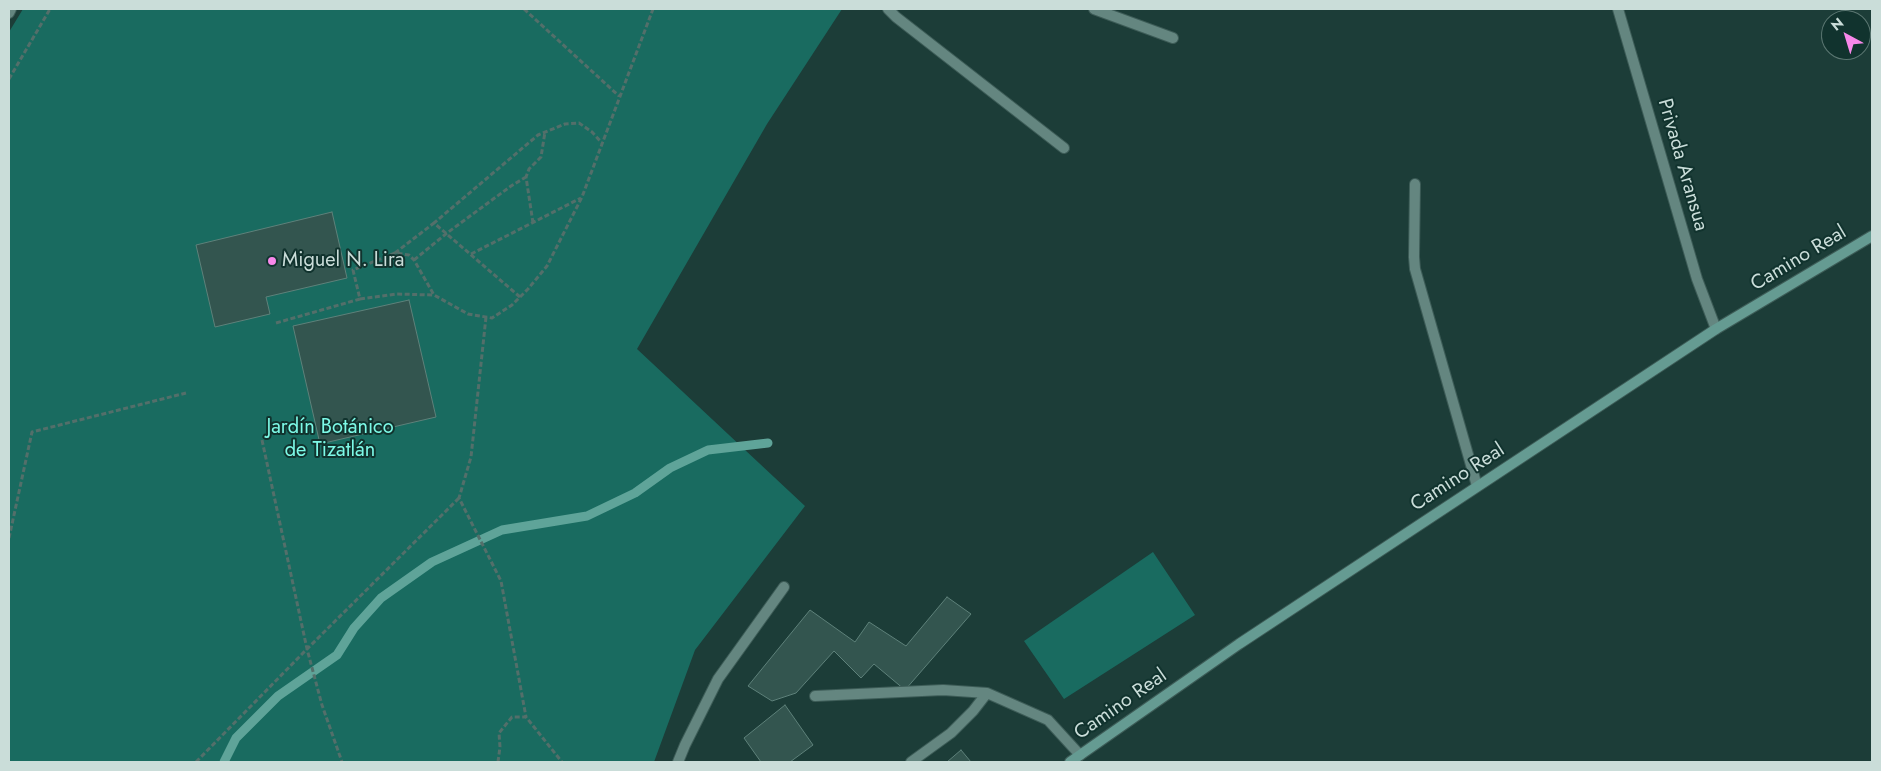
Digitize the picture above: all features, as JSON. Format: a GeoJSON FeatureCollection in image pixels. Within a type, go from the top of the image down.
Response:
{"type":"FeatureCollection","features":[{"type":"Feature","properties":{"kind":"main road","name":"Camino Real"},"geometry":{"type":"LineString","coordinates":[[1070,762],[1239,644],[1716,329],[1872,236]]}},
{"type":"Feature","properties":{"kind":"street"},"geometry":{"type":"LineString","coordinates":[[9,13],[11,9]]}},
{"type":"Feature","properties":{"kind":"street"},"geometry":{"type":"LineString","coordinates":[[888,9],[1064,148]]}},
{"type":"Feature","properties":{"kind":"street"},"geometry":{"type":"LineString","coordinates":[[1094,9],[1173,38]]}},
{"type":"Feature","properties":{"kind":"street","name":"Privada Aransua"},"geometry":{"type":"LineString","coordinates":[[1618,9],[1697,279],[1716,329]]}},
{"type":"Feature","properties":{"kind":"street"},"geometry":{"type":"LineString","coordinates":[[1415,184],[1415,270],[1477,486]]}},
{"type":"Feature","properties":{"kind":"street"},"geometry":{"type":"LineString","coordinates":[[678,762],[718,679],[784,587]]}},
{"type":"Feature","properties":{"kind":"street"},"geometry":{"type":"LineString","coordinates":[[815,696],[943,690],[987,693],[1048,720],[1080,755]]}},
{"type":"Feature","properties":{"kind":"street"},"geometry":{"type":"LineString","coordinates":[[911,762],[951,733],[973,711],[987,693]]}},
{"type":"Feature","properties":{"kind":"path"},"geometry":{"type":"LineString","coordinates":[[9,79],[50,9]]}},
{"type":"Feature","properties":{"kind":"path"},"geometry":{"type":"LineString","coordinates":[[524,9],[619,96]]}},
{"type":"Feature","properties":{"kind":"path"},"geometry":{"type":"LineString","coordinates":[[276,323],[360,299],[397,294],[434,295],[468,314],[492,318],[504,312],[520,297],[546,266],[582,198],[653,9]]}},
{"type":"Feature","properties":{"kind":"path"},"geometry":{"type":"LineString","coordinates":[[360,299],[354,270],[395,253],[434,223],[538,135],[566,124],[579,123],[592,132],[602,144]]}},
{"type":"Feature","properties":{"kind":"path"},"geometry":{"type":"LineString","coordinates":[[414,260],[510,186],[526,177],[530,169],[541,157],[545,132]]}},
{"type":"Feature","properties":{"kind":"path"},"geometry":{"type":"LineString","coordinates":[[526,177],[533,223]]}},
{"type":"Feature","properties":{"kind":"path"},"geometry":{"type":"LineString","coordinates":[[471,254],[582,198]]}},
{"type":"Feature","properties":{"kind":"path"},"geometry":{"type":"LineString","coordinates":[[434,223],[520,297]]}},
{"type":"Feature","properties":{"kind":"path"},"geometry":{"type":"LineString","coordinates":[[395,253],[409,255],[414,260],[434,295]]}},
{"type":"Feature","properties":{"kind":"path"},"geometry":{"type":"LineString","coordinates":[[196,762],[307,648],[459,498],[471,457],[486,317]]}},
{"type":"Feature","properties":{"kind":"path"},"geometry":{"type":"LineString","coordinates":[[9,538],[32,432],[186,393]]}},
{"type":"Feature","properties":{"kind":"path"},"geometry":{"type":"LineString","coordinates":[[262,440],[307,648],[322,705],[342,762]]}},
{"type":"Feature","properties":{"kind":"path"},"geometry":{"type":"LineString","coordinates":[[459,498],[501,581],[526,716],[562,762]]}},
{"type":"Feature","properties":{"kind":"path"},"geometry":{"type":"LineString","coordinates":[[498,762],[500,733],[512,717],[526,716]]}},
{"type":"Feature","properties":{"kind":"green space","name":"Jardín Botánico de Tizatlán"},"geometry":{"type":"Polygon","coordinates":[[[23,9],[842,9],[767,124],[637,349],[805,506],[695,650],[654,762],[9,762],[9,32],[23,9]]]}},
{"type":"Feature","properties":{"kind":"green space"},"geometry":{"type":"Polygon","coordinates":[[[1153,552],[1195,615],[1064,699],[1024,641],[1153,552]]]}},
{"type":"Feature","properties":{"kind":"building","name":"Miguel N. Lira"},"geometry":{"type":"Polygon","coordinates":[[[332,212],[347,278],[266,297],[270,314],[215,327],[196,245],[332,212]]]}},
{"type":"Feature","properties":{"kind":"building"},"geometry":{"type":"Polygon","coordinates":[[[409,300],[436,417],[320,444],[293,326],[409,300]]]}},
{"type":"Feature","properties":{"kind":"building"},"geometry":{"type":"Polygon","coordinates":[[[947,597],[971,614],[905,690],[874,664],[861,678],[834,651],[796,693],[772,701],[748,686],[810,610],[855,642],[869,622],[906,646],[947,597]]]}},
{"type":"Feature","properties":{"kind":"building"},"geometry":{"type":"Polygon","coordinates":[[[785,705],[813,745],[790,762],[761,762],[744,738],[785,705]]]}},
{"type":"Feature","properties":{"kind":"building"},"geometry":{"type":"Polygon","coordinates":[[[961,750],[971,762],[947,762],[961,750]]]}},
{"type":"Feature","properties":{"kind":"waterway"},"geometry":{"type":"LineString","coordinates":[[224,762],[236,738],[278,696],[337,655],[354,628],[381,598],[432,562],[502,530],[587,516],[635,493],[670,468],[708,450],[768,443]]}},
{"type":"Feature","properties":{"kind":"place","name":"Miguel N. Lira"},"geometry":{"type":"Point","coordinates":[272,261]}}]}
